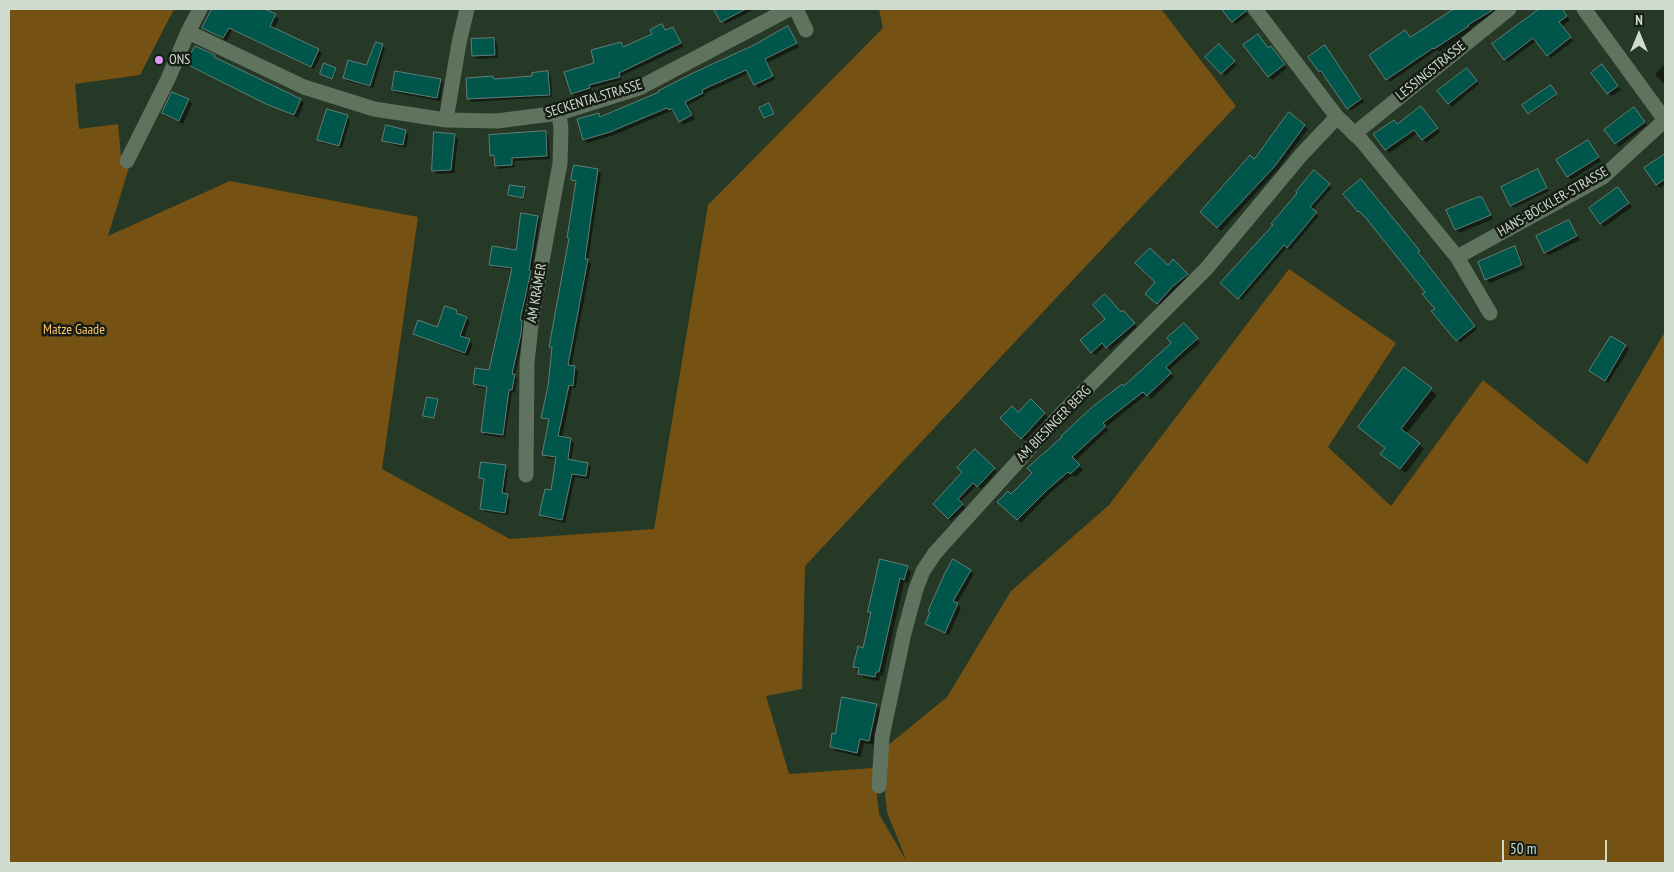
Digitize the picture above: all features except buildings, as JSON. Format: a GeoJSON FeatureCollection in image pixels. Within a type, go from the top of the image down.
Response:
{"type":"FeatureCollection","features":[{"type":"Feature","properties":{"kind":"street"},"geometry":{"type":"LineString","coordinates":[[127,160],[168,79],[200,9]]}},
{"type":"Feature","properties":{"kind":"street"},"geometry":{"type":"LineString","coordinates":[[446,120],[459,43],[467,9]]}},
{"type":"Feature","properties":{"kind":"street","name":"SECKENTALSTRASSE"},"geometry":{"type":"LineString","coordinates":[[188,32],[304,88],[374,109],[446,120],[497,121],[559,113],[639,88],[788,9]]}},
{"type":"Feature","properties":{"kind":"street"},"geometry":{"type":"LineString","coordinates":[[796,9],[806,30]]}},
{"type":"Feature","properties":{"kind":"street"},"geometry":{"type":"LineString","coordinates":[[1254,9],[1337,117],[1362,141],[1457,257],[1490,313]]}},
{"type":"Feature","properties":{"kind":"street","name":"LESSINGSTRASSE"},"geometry":{"type":"LineString","coordinates":[[1354,134],[1508,9]]}},
{"type":"Feature","properties":{"kind":"street"},"geometry":{"type":"LineString","coordinates":[[1584,9],[1665,120]]}},
{"type":"Feature","properties":{"kind":"street","name":"AM KRÄMER"},"geometry":{"type":"LineString","coordinates":[[526,475],[528,356],[532,316],[560,163],[561,129],[559,113]]}},
{"type":"Feature","properties":{"kind":"street","name":"AM BIESINGER BERG"},"geometry":{"type":"LineString","coordinates":[[879,786],[882,737],[904,633],[916,589],[923,571],[931,559],[1061,414],[1206,269],[1302,154],[1337,117]]}},
{"type":"Feature","properties":{"kind":"street","name":"HANS-BÖCKLER-STRASSE"},"geometry":{"type":"LineString","coordinates":[[1457,257],[1603,177],[1665,120]]}},
{"type":"Feature","properties":{"kind":"green space","name":"Matze Gaade"},"geometry":{"type":"Polygon","coordinates":[[[9,9],[174,9],[140,75],[75,84],[79,129],[118,124],[121,158],[130,164],[108,236],[230,181],[418,217],[382,469],[510,539],[654,529],[708,205],[883,28],[879,9],[1161,9],[1236,106],[805,566],[802,689],[766,696],[789,774],[874,768],[879,814],[907,862],[887,812],[881,751],[947,697],[1011,591],[1109,505],[1289,269],[1396,343],[1328,447],[1391,506],[1483,380],[1587,464],[1665,332],[1665,863],[9,863],[9,9]]]}},
{"type":"Feature","properties":{"kind":"place","name":"ONS"},"geometry":{"type":"Point","coordinates":[159,60]}}]}
